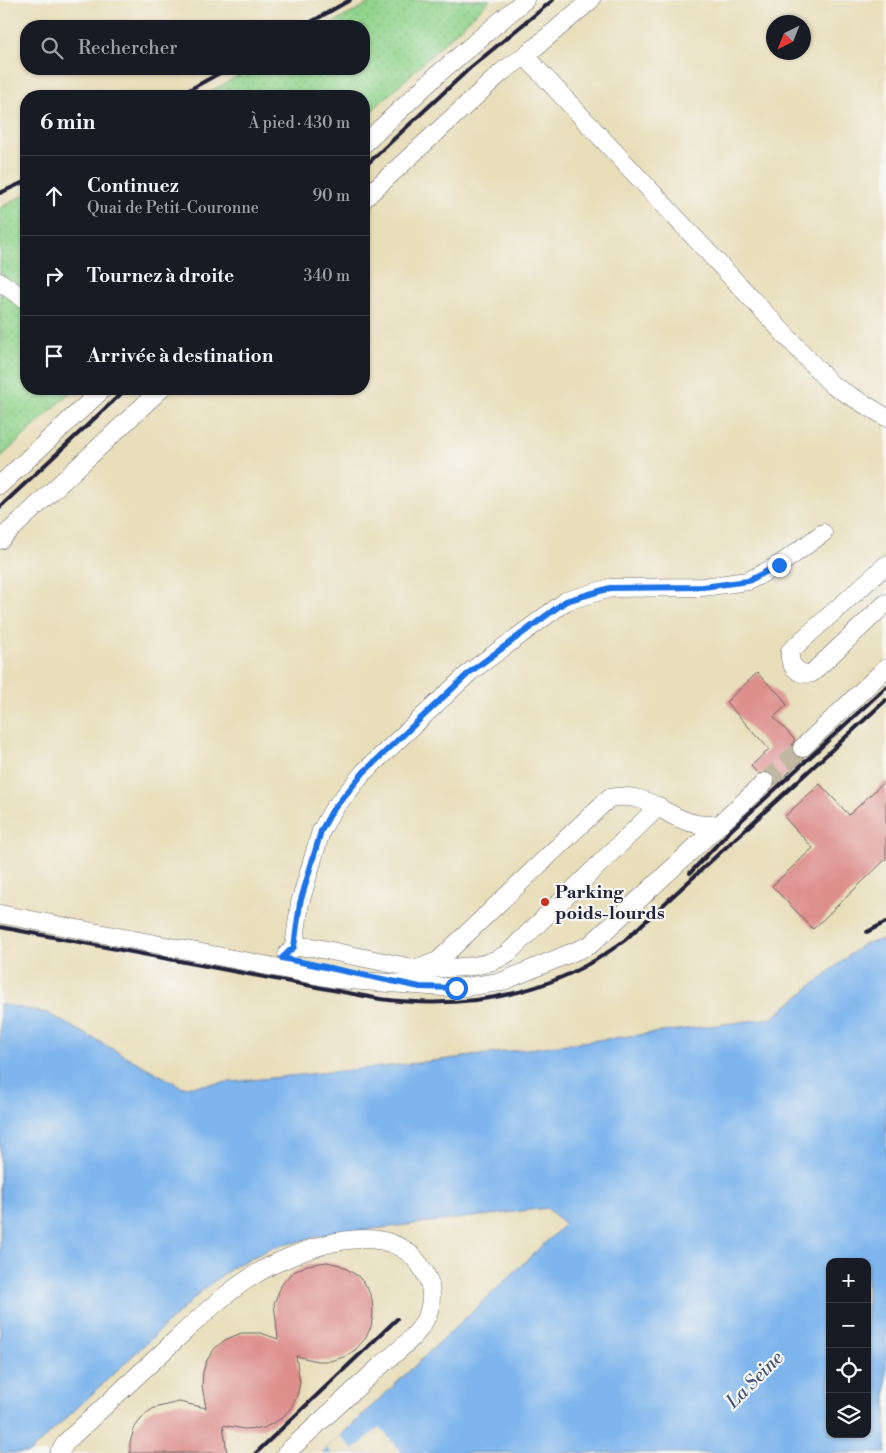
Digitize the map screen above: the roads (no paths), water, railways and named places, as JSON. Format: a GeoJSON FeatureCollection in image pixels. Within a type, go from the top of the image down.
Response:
{"type":"FeatureCollection","features":[{"type":"Feature","properties":{"kind":"street"},"geometry":{"type":"LineString","coordinates":[[370,138],[438,74],[525,0]]}},
{"type":"Feature","properties":{"kind":"street"},"geometry":{"type":"LineString","coordinates":[[370,194],[503,71],[525,56],[591,0]]}},
{"type":"Feature","properties":{"kind":"street"},"geometry":{"type":"LineString","coordinates":[[525,56],[832,385],[886,418]]}},
{"type":"Feature","properties":{"kind":"street"},"geometry":{"type":"LineString","coordinates":[[0,282],[20,296]]}},
{"type":"Feature","properties":{"kind":"street"},"geometry":{"type":"LineString","coordinates":[[0,485],[97,395]]}},
{"type":"Feature","properties":{"kind":"street"},"geometry":{"type":"LineString","coordinates":[[0,540],[155,395]]}},
{"type":"Feature","properties":{"kind":"street"},"geometry":{"type":"LineString","coordinates":[[285,957],[321,831],[332,811],[364,772],[470,672],[566,601],[610,588],[703,587],[748,581],[779,565],[823,533]]}},
{"type":"Feature","properties":{"kind":"street"},"geometry":{"type":"LineString","coordinates":[[886,565],[790,651],[789,660],[794,669],[808,674],[812,673],[886,603]]}},
{"type":"Feature","properties":{"kind":"street"},"geometry":{"type":"LineString","coordinates":[[802,748],[886,668]]}},
{"type":"Feature","properties":{"kind":"street"},"geometry":{"type":"LineString","coordinates":[[0,901],[285,957],[336,979],[420,987],[456,988],[501,982],[590,945],[765,782]]}},
{"type":"Feature","properties":{"kind":"street"},"geometry":{"type":"LineString","coordinates":[[417,970],[438,960],[609,798],[627,795],[649,801],[697,824],[721,824]]}},
{"type":"Feature","properties":{"kind":"street"},"geometry":{"type":"LineString","coordinates":[[0,914],[285,957],[312,947],[417,970],[479,966],[496,962],[508,953],[659,806]]}},
{"type":"Feature","properties":{"kind":"street"},"geometry":{"type":"LineString","coordinates":[[59,1453],[68,1441],[190,1326],[218,1301],[254,1276],[295,1256],[350,1239],[390,1241],[400,1245],[418,1262],[431,1287],[431,1301],[425,1320],[408,1341],[286,1453]]}},
{"type":"Feature","properties":{"kind":"water","name":"La Seine"},"geometry":{"type":"Polygon","coordinates":[[[886,939],[886,1453],[322,1453],[565,1224],[547,1208],[324,1235],[272,1248],[236,1265],[205,1288],[29,1453],[0,1453],[0,1004],[47,1013],[182,1087],[409,1064],[772,1018],[863,944],[886,939]]]}},
{"type":"Feature","properties":{"kind":"tunnel"},"geometry":{"type":"LineString","coordinates":[[765,782],[802,748]]}},
{"type":"Feature","properties":{"kind":"railway"},"geometry":{"type":"LineString","coordinates":[[315,20],[350,0]]}},
{"type":"Feature","properties":{"kind":"railway"},"geometry":{"type":"LineString","coordinates":[[370,161],[470,68],[553,0]]}},
{"type":"Feature","properties":{"kind":"railway"},"geometry":{"type":"LineString","coordinates":[[189,90],[216,75]]}},
{"type":"Feature","properties":{"kind":"railway"},"geometry":{"type":"LineString","coordinates":[[0,193],[20,184]]}},
{"type":"Feature","properties":{"kind":"railway"},"geometry":{"type":"LineString","coordinates":[[0,507],[120,395]]}},
{"type":"Feature","properties":{"kind":"railway"},"geometry":{"type":"LineString","coordinates":[[690,873],[731,830],[886,687]]}},
{"type":"Feature","properties":{"kind":"railway"},"geometry":{"type":"LineString","coordinates":[[0,927],[380,999],[445,1002],[477,1000],[508,995],[539,986],[568,974],[597,959],[625,940],[886,700]]}},
{"type":"Feature","properties":{"kind":"railway"},"geometry":{"type":"LineString","coordinates":[[867,932],[886,922]]}},
{"type":"Feature","properties":{"kind":"railway"},"geometry":{"type":"LineString","coordinates":[[256,1453],[397,1319]]}},
{"type":"Feature","properties":{"kind":"place","name":"Parking poids-lourds"},"geometry":{"type":"Point","coordinates":[545,902]}}]}
